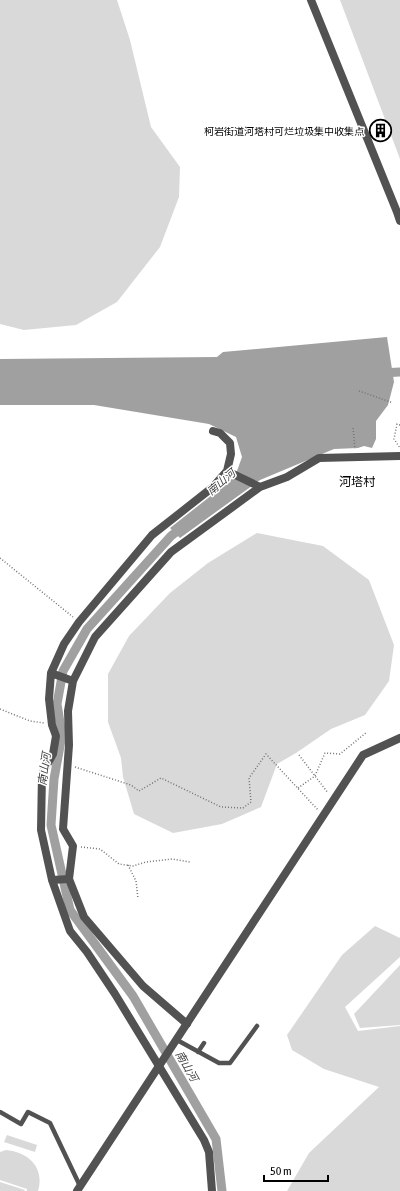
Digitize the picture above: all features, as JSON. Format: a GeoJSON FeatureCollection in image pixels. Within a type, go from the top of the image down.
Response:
{"type":"FeatureCollection","features":[{"type":"Feature","properties":{"kind":"street"},"geometry":{"type":"LineString","coordinates":[[311,0],[400,221]]}},
{"type":"Feature","properties":{"kind":"street"},"geometry":{"type":"LineString","coordinates":[[212,1191],[209,1152],[204,1140],[116,994],[87,952],[70,931],[52,880],[41,830],[42,774],[53,754],[56,736],[52,724],[50,699],[51,673],[64,644],[79,622],[152,535],[213,487],[227,471],[231,454],[230,443],[220,433],[213,431]]}},
{"type":"Feature","properties":{"kind":"street"},"geometry":{"type":"LineString","coordinates":[[187,1024],[143,986],[84,917],[69,879],[73,846],[63,829],[69,745],[68,712],[73,681],[96,637],[171,552],[260,487],[287,477],[319,458],[400,456]]}},
{"type":"Feature","properties":{"kind":"street"},"geometry":{"type":"LineString","coordinates":[[227,471],[260,487]]}},
{"type":"Feature","properties":{"kind":"street"},"geometry":{"type":"LineString","coordinates":[[51,673],[73,681]]}},
{"type":"Feature","properties":{"kind":"street"},"geometry":{"type":"LineString","coordinates":[[79,1188],[364,756],[400,738]]}},
{"type":"Feature","properties":{"kind":"street"},"geometry":{"type":"LineString","coordinates":[[52,880],[69,879]]}},
{"type":"Feature","properties":{"kind":"lane"},"geometry":{"type":"LineString","coordinates":[[176,1041],[219,1063],[230,1062],[257,1026]]}},
{"type":"Feature","properties":{"kind":"lane"},"geometry":{"type":"LineString","coordinates":[[198,1052],[204,1042]]}},
{"type":"Feature","properties":{"kind":"lane"},"geometry":{"type":"LineString","coordinates":[[0,1112],[21,1124],[28,1112],[50,1123],[79,1188]]}},
{"type":"Feature","properties":{"kind":"path"},"geometry":{"type":"LineString","coordinates":[[359,391],[393,403]]}},
{"type":"Feature","properties":{"kind":"path"},"geometry":{"type":"LineString","coordinates":[[400,425],[397,424],[394,439],[400,448]]}},
{"type":"Feature","properties":{"kind":"path"},"geometry":{"type":"LineString","coordinates":[[353,428],[355,456]]}},
{"type":"Feature","properties":{"kind":"path"},"geometry":{"type":"LineString","coordinates":[[0,558],[79,622]]}},
{"type":"Feature","properties":{"kind":"path"},"geometry":{"type":"LineString","coordinates":[[0,709],[30,721],[52,724]]}},
{"type":"Feature","properties":{"kind":"path"},"geometry":{"type":"LineString","coordinates":[[298,788],[315,776],[325,753],[340,754],[367,732]]}},
{"type":"Feature","properties":{"kind":"path"},"geometry":{"type":"LineString","coordinates":[[68,765],[131,785],[138,791],[161,778],[221,806],[243,808],[251,802],[249,778],[266,754],[324,816]]}},
{"type":"Feature","properties":{"kind":"path"},"geometry":{"type":"LineString","coordinates":[[299,755],[334,801]]}},
{"type":"Feature","properties":{"kind":"path"},"geometry":{"type":"LineString","coordinates":[[73,846],[100,849],[119,864],[133,866],[146,862],[172,859],[190,862]]}},
{"type":"Feature","properties":{"kind":"path"},"geometry":{"type":"LineString","coordinates":[[128,865],[136,881],[138,899]]}},
{"type":"Feature","properties":{"kind":"shaded area"},"geometry":{"type":"Polygon","coordinates":[[[0,0],[117,0],[130,40],[151,127],[180,167],[179,197],[160,247],[117,302],[76,325],[24,330],[0,324],[0,0]]]}},
{"type":"Feature","properties":{"kind":"shaded area"},"geometry":{"type":"Polygon","coordinates":[[[340,0],[400,0],[400,159],[340,0]]]}},
{"type":"Feature","properties":{"kind":"shaded area"},"geometry":{"type":"Polygon","coordinates":[[[387,337],[394,382],[388,405],[376,421],[376,439],[372,448],[364,446],[358,448],[334,449],[260,480],[180,538],[170,528],[231,480],[237,471],[242,457],[236,437],[209,424],[94,405],[0,405],[0,359],[217,357],[223,352],[387,337]]]}},
{"type":"Feature","properties":{"kind":"shaded area"},"geometry":{"type":"Polygon","coordinates":[[[257,533],[323,546],[369,580],[394,645],[389,681],[365,715],[331,729],[277,764],[261,807],[222,824],[173,833],[134,814],[123,777],[121,758],[108,722],[108,674],[129,636],[170,593],[208,563],[257,533]]]}},
{"type":"Feature","properties":{"kind":"shaded area"},"geometry":{"type":"Polygon","coordinates":[[[375,926],[400,938],[400,957],[345,1007],[358,1031],[400,1026],[400,1191],[287,1191],[309,1153],[379,1087],[324,1069],[292,1050],[287,1035],[342,955],[375,926]]]}},
{"type":"Feature","properties":{"kind":"shaded area"},"geometry":{"type":"Polygon","coordinates":[[[400,965],[400,1025],[360,1028],[354,1014],[400,965]]]}},
{"type":"Feature","properties":{"kind":"shaded area"},"geometry":{"type":"Polygon","coordinates":[[[7,1135],[37,1145],[35,1152],[4,1142],[7,1135]]]}},
{"type":"Feature","properties":{"kind":"shaded area"},"geometry":{"type":"Polygon","coordinates":[[[6,1150],[21,1154],[33,1162],[39,1175],[40,1182],[38,1191],[27,1191],[27,1189],[0,1180],[0,1152],[6,1150]]]}},
{"type":"Feature","properties":{"kind":"shaded area"},"geometry":{"type":"Polygon","coordinates":[[[0,1182],[25,1190],[0,1191],[0,1182]]]}},
{"type":"Feature","properties":{"kind":"building","name":"柯岩街道河塔村可烂垃圾集中收集点"},"geometry":{"type":"Polygon","coordinates":[[[382,123],[387,136],[377,139],[373,127],[382,123]]]}},
{"type":"Feature","properties":{"kind":"waterway"},"geometry":{"type":"LineString","coordinates":[[381,373],[400,372]]}},
{"type":"Feature","properties":{"kind":"waterway","name":"南山河"},"geometry":{"type":"LineString","coordinates":[[185,525],[171,536],[87,629],[63,671],[57,704],[62,735],[54,779],[51,825],[70,910],[133,996],[216,1139],[222,1191]]}},
{"type":"Feature","properties":{"kind":"place","name":"柯岩街道河塔村可烂垃圾集中收集点"},"geometry":{"type":"Point","coordinates":[380,131]}},
{"type":"Feature","properties":{"kind":"district","name":"河塔村"},"geometry":{"type":"Point","coordinates":[357,482]}}]}
